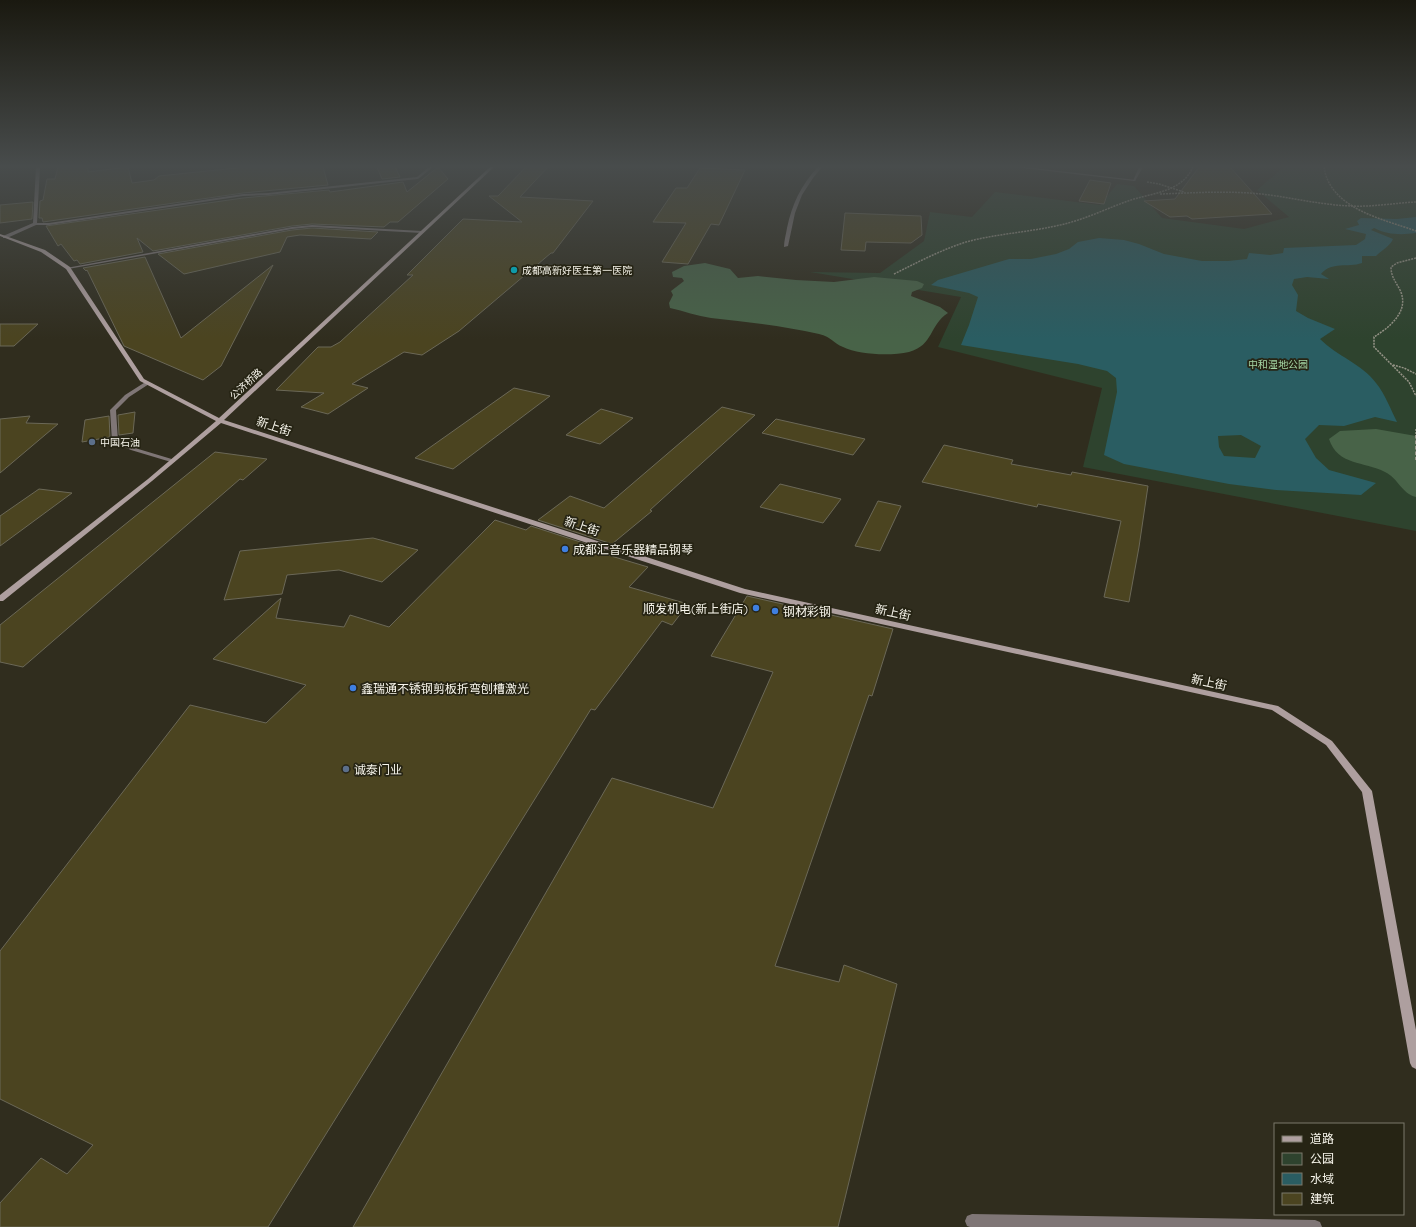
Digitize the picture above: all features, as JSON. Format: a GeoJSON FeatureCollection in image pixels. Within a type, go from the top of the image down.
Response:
{"type":"FeatureCollection","features":[{"type":"Feature","properties":{"kind":"main road","name":"公济桥路"},"geometry":{"type":"LineString","coordinates":[[0,599],[173,461],[220,421],[430,224]]}},
{"type":"Feature","properties":{"kind":"main road","name":"新上街"},"geometry":{"type":"LineString","coordinates":[[2,236],[43,251],[68,268],[142,380],[220,421],[743,591],[1275,708],[1329,744],[1367,791],[1416,1063]]}},
{"type":"Feature","properties":{"kind":"street"},"geometry":{"type":"LineString","coordinates":[[2,236],[34,224]]}},
{"type":"Feature","properties":{"kind":"street"},"geometry":{"type":"LineString","coordinates":[[786,246],[790,224]]}},
{"type":"Feature","properties":{"kind":"street"},"geometry":{"type":"LineString","coordinates":[[68,268],[292,228],[312,226],[422,232]]}},
{"type":"Feature","properties":{"kind":"street"},"geometry":{"type":"LineString","coordinates":[[147,383],[127,396],[113,410],[115,442],[173,461]]}},
{"type":"Feature","properties":{"kind":"street"},"geometry":{"type":"LineString","coordinates":[[972,1221],[1315,1227]]}},
{"type":"Feature","properties":{"kind":"path"},"geometry":{"type":"LineString","coordinates":[[894,274],[937,253],[967,242],[1062,224]]}},
{"type":"Feature","properties":{"kind":"path"},"geometry":{"type":"LineString","coordinates":[[1399,224],[1416,231]]}},
{"type":"Feature","properties":{"kind":"path"},"geometry":{"type":"LineString","coordinates":[[1416,258],[1397,263],[1391,267],[1390,273],[1402,295],[1403,304],[1399,317],[1386,329],[1374,337],[1374,347],[1409,382],[1416,396]]}},
{"type":"Feature","properties":{"kind":"path"},"geometry":{"type":"LineString","coordinates":[[1392,365],[1404,368],[1416,374]]}},
{"type":"Feature","properties":{"kind":"path"},"geometry":{"type":"LineString","coordinates":[[1416,429],[1416,460]]}},
{"type":"Feature","properties":{"kind":"green space","name":"中和湿地公园"},"geometry":{"type":"Polygon","coordinates":[[[927,224],[1209,224],[1244,229],[1262,224],[1416,224],[1416,531],[1083,467],[1102,388],[938,347],[961,297],[810,272],[880,273],[924,241],[927,224]]]}},
{"type":"Feature","properties":{"kind":"green space"},"geometry":{"type":"Polygon","coordinates":[[[705,263],[730,269],[738,278],[758,276],[834,282],[874,277],[917,281],[924,284],[922,288],[912,292],[911,296],[940,307],[948,313],[937,323],[923,345],[917,349],[909,352],[884,354],[850,350],[827,337],[806,331],[779,326],[706,317],[670,308],[669,303],[673,295],[671,291],[684,281],[682,278],[673,277],[672,272],[684,266],[705,263]]]}},
{"type":"Feature","properties":{"kind":"green space"},"geometry":{"type":"Polygon","coordinates":[[[1376,429],[1416,436],[1416,497],[1407,493],[1385,472],[1352,462],[1339,454],[1333,448],[1329,439],[1340,431],[1376,429]]]}},
{"type":"Feature","properties":{"kind":"water"},"geometry":{"type":"Polygon","coordinates":[[[1416,224],[1416,233],[1395,234],[1374,228],[1371,230],[1393,239],[1388,246],[1376,256],[1362,256],[1362,263],[1335,266],[1325,270],[1321,274],[1329,279],[1307,277],[1294,279],[1292,285],[1298,295],[1296,311],[1308,318],[1335,329],[1320,339],[1364,370],[1370,376],[1388,402],[1397,422],[1375,417],[1344,426],[1319,425],[1305,439],[1316,458],[1329,470],[1376,483],[1361,495],[1276,490],[1229,484],[1124,464],[1104,455],[1117,392],[1116,378],[1107,371],[1078,364],[961,345],[978,297],[969,293],[931,285],[938,280],[1009,259],[1031,259],[1056,254],[1069,249],[1078,242],[1099,238],[1124,240],[1164,254],[1202,261],[1228,261],[1247,259],[1249,253],[1270,255],[1283,253],[1284,248],[1356,245],[1365,239],[1366,234],[1345,229],[1359,225],[1416,224]],[[1241,435],[1218,436],[1219,447],[1224,456],[1255,458],[1261,446],[1241,435]]]}},
{"type":"Feature","properties":{"kind":"building"},"geometry":{"type":"Polygon","coordinates":[[[58,224],[309,224],[292,226],[153,251],[137,238],[143,252],[80,264],[77,260],[74,261],[61,244],[58,246],[46,226],[58,224]]]}},
{"type":"Feature","properties":{"kind":"building"},"geometry":{"type":"Polygon","coordinates":[[[318,224],[387,224],[384,227],[318,224]]]}},
{"type":"Feature","properties":{"kind":"building"},"geometry":{"type":"Polygon","coordinates":[[[458,224],[575,224],[553,253],[551,253],[459,331],[422,355],[404,352],[352,384],[368,388],[328,414],[301,407],[324,393],[276,390],[318,347],[331,347],[340,342],[413,275],[407,275],[458,224]]]}},
{"type":"Feature","properties":{"kind":"building"},"geometry":{"type":"Polygon","coordinates":[[[685,224],[711,224],[688,264],[662,262],[685,224]]]}},
{"type":"Feature","properties":{"kind":"building"},"geometry":{"type":"Polygon","coordinates":[[[844,224],[921,224],[922,235],[911,243],[866,242],[865,251],[841,250],[844,224]]]}},
{"type":"Feature","properties":{"kind":"building"},"geometry":{"type":"Polygon","coordinates":[[[312,228],[378,232],[371,239],[300,235],[287,237],[280,252],[184,274],[158,254],[292,230],[312,228]]]}},
{"type":"Feature","properties":{"kind":"building"},"geometry":{"type":"Polygon","coordinates":[[[145,257],[181,338],[273,265],[221,366],[203,380],[124,346],[87,270],[86,271],[83,268],[145,257]]]}},
{"type":"Feature","properties":{"kind":"building"},"geometry":{"type":"Polygon","coordinates":[[[0,324],[38,324],[14,346],[0,346],[0,324]]]}},
{"type":"Feature","properties":{"kind":"building"},"geometry":{"type":"Polygon","coordinates":[[[514,388],[550,396],[453,469],[415,458],[514,388]]]}},
{"type":"Feature","properties":{"kind":"building"},"geometry":{"type":"Polygon","coordinates":[[[722,407],[755,415],[650,510],[652,511],[612,544],[538,520],[570,496],[604,508],[722,407]]]}},
{"type":"Feature","properties":{"kind":"building"},"geometry":{"type":"Polygon","coordinates":[[[601,409],[633,418],[600,444],[566,435],[601,409]]]}},
{"type":"Feature","properties":{"kind":"building"},"geometry":{"type":"Polygon","coordinates":[[[135,412],[133,433],[119,435],[118,415],[135,412]]]}},
{"type":"Feature","properties":{"kind":"building"},"geometry":{"type":"Polygon","coordinates":[[[30,416],[26,423],[58,424],[0,473],[0,419],[30,416]]]}},
{"type":"Feature","properties":{"kind":"building"},"geometry":{"type":"Polygon","coordinates":[[[109,416],[110,437],[82,442],[85,420],[109,416]]]}},
{"type":"Feature","properties":{"kind":"building"},"geometry":{"type":"Polygon","coordinates":[[[776,419],[865,439],[853,455],[762,433],[776,419]]]}},
{"type":"Feature","properties":{"kind":"building"},"geometry":{"type":"Polygon","coordinates":[[[944,445],[1013,460],[1011,464],[1071,475],[1072,472],[1148,486],[1129,602],[1104,597],[1121,521],[1038,504],[1037,507],[922,482],[944,445]]]}},
{"type":"Feature","properties":{"kind":"building"},"geometry":{"type":"Polygon","coordinates":[[[215,452],[267,459],[243,480],[240,479],[23,667],[0,662],[0,625],[215,452]]]}},
{"type":"Feature","properties":{"kind":"building"},"geometry":{"type":"Polygon","coordinates":[[[780,484],[841,499],[823,523],[760,507],[780,484]]]}},
{"type":"Feature","properties":{"kind":"building"},"geometry":{"type":"Polygon","coordinates":[[[39,489],[72,493],[0,546],[0,516],[39,489]]]}},
{"type":"Feature","properties":{"kind":"building"},"geometry":{"type":"Polygon","coordinates":[[[878,501],[901,506],[880,551],[855,546],[878,501]]]}},
{"type":"Feature","properties":{"kind":"building"},"geometry":{"type":"Polygon","coordinates":[[[495,520],[526,530],[531,526],[605,550],[601,553],[648,567],[629,587],[688,604],[672,625],[662,621],[595,710],[591,709],[268,1227],[0,1227],[0,1203],[41,1158],[67,1174],[93,1145],[0,1099],[0,951],[190,705],[266,723],[306,685],[213,659],[281,598],[276,618],[344,627],[350,615],[389,627],[495,520]]]}},
{"type":"Feature","properties":{"kind":"building"},"geometry":{"type":"Polygon","coordinates":[[[373,538],[418,550],[382,582],[339,570],[287,575],[282,594],[224,600],[240,551],[373,538]]]}},
{"type":"Feature","properties":{"kind":"building"},"geometry":{"type":"Polygon","coordinates":[[[747,596],[893,629],[872,696],[869,695],[775,966],[839,982],[844,965],[897,984],[838,1227],[353,1227],[612,778],[713,808],[773,672],[711,656],[747,596]]]}},
{"type":"Feature","properties":{"kind":"place","name":"成都高新好医生第一医院"},"geometry":{"type":"Point","coordinates":[514,270]}},
{"type":"Feature","properties":{"kind":"place","name":"中国石油"},"geometry":{"type":"Point","coordinates":[92,442]}},
{"type":"Feature","properties":{"kind":"place","name":"成都汇音乐器精品钢琴"},"geometry":{"type":"Point","coordinates":[565,549]}},
{"type":"Feature","properties":{"kind":"place","name":"顺发机电(新上街店)"},"geometry":{"type":"Point","coordinates":[756,608]}},
{"type":"Feature","properties":{"kind":"place","name":"钢材彩钢"},"geometry":{"type":"Point","coordinates":[775,611]}},
{"type":"Feature","properties":{"kind":"place","name":"鑫瑞通不锈钢剪板折弯刨槽激光"},"geometry":{"type":"Point","coordinates":[353,688]}},
{"type":"Feature","properties":{"kind":"place","name":"诚泰门业"},"geometry":{"type":"Point","coordinates":[346,769]}}]}
